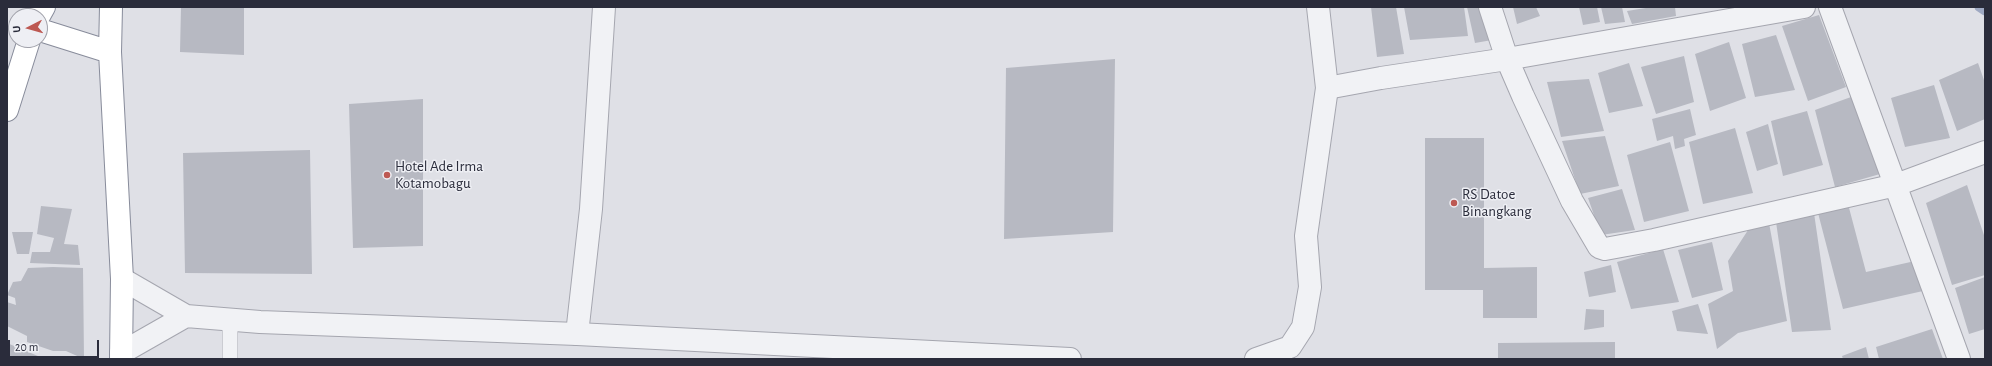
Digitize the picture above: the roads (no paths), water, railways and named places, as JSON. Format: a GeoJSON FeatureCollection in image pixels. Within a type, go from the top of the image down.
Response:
{"type":"FeatureCollection","features":[{"type":"Feature","properties":{"kind":"highway"},"geometry":{"type":"LineString","coordinates":[[111,7],[110,52],[122,280],[121,356]]}},
{"type":"Feature","properties":{"kind":"highway"},"geometry":{"type":"LineString","coordinates":[[48,33],[110,52]]}},
{"type":"Feature","properties":{"kind":"highway"},"geometry":{"type":"LineString","coordinates":[[7,110],[26,48]]}},
{"type":"Feature","properties":{"kind":"street"},"geometry":{"type":"LineString","coordinates":[[577,334],[591,209],[604,7]]}},
{"type":"Feature","properties":{"kind":"street"},"geometry":{"type":"LineString","coordinates":[[1256,359],[1290,347],[1302,327],[1310,287],[1306,236],[1327,88],[1318,7]]}},
{"type":"Feature","properties":{"kind":"street"},"geometry":{"type":"LineString","coordinates":[[1490,7],[1507,59],[1522,96],[1572,201],[1599,247],[1605,249],[1654,240],[1896,185],[1985,152]]}},
{"type":"Feature","properties":{"kind":"street"},"geometry":{"type":"LineString","coordinates":[[1327,88],[1381,78],[1507,59],[1804,7]]}},
{"type":"Feature","properties":{"kind":"street"},"geometry":{"type":"LineString","coordinates":[[1830,7],[1959,359]]}},
{"type":"Feature","properties":{"kind":"street"},"geometry":{"type":"LineString","coordinates":[[122,280],[186,316],[230,320],[577,334],[1070,359]]}},
{"type":"Feature","properties":{"kind":"street"},"geometry":{"type":"LineString","coordinates":[[121,356],[186,316]]}},
{"type":"Feature","properties":{"kind":"lane"},"geometry":{"type":"LineString","coordinates":[[230,320],[230,359]]}},
{"type":"Feature","properties":{"kind":"waterway"},"geometry":{"type":"LineString","coordinates":[[1979,7],[1985,11]]}},
{"type":"Feature","properties":{"kind":"place","name":"Hotel Ade Irma Kotamobagu"},"geometry":{"type":"Point","coordinates":[387,175]}},
{"type":"Feature","properties":{"kind":"place","name":"RS Datoe Binangkang"},"geometry":{"type":"Point","coordinates":[1454,203]}}]}
